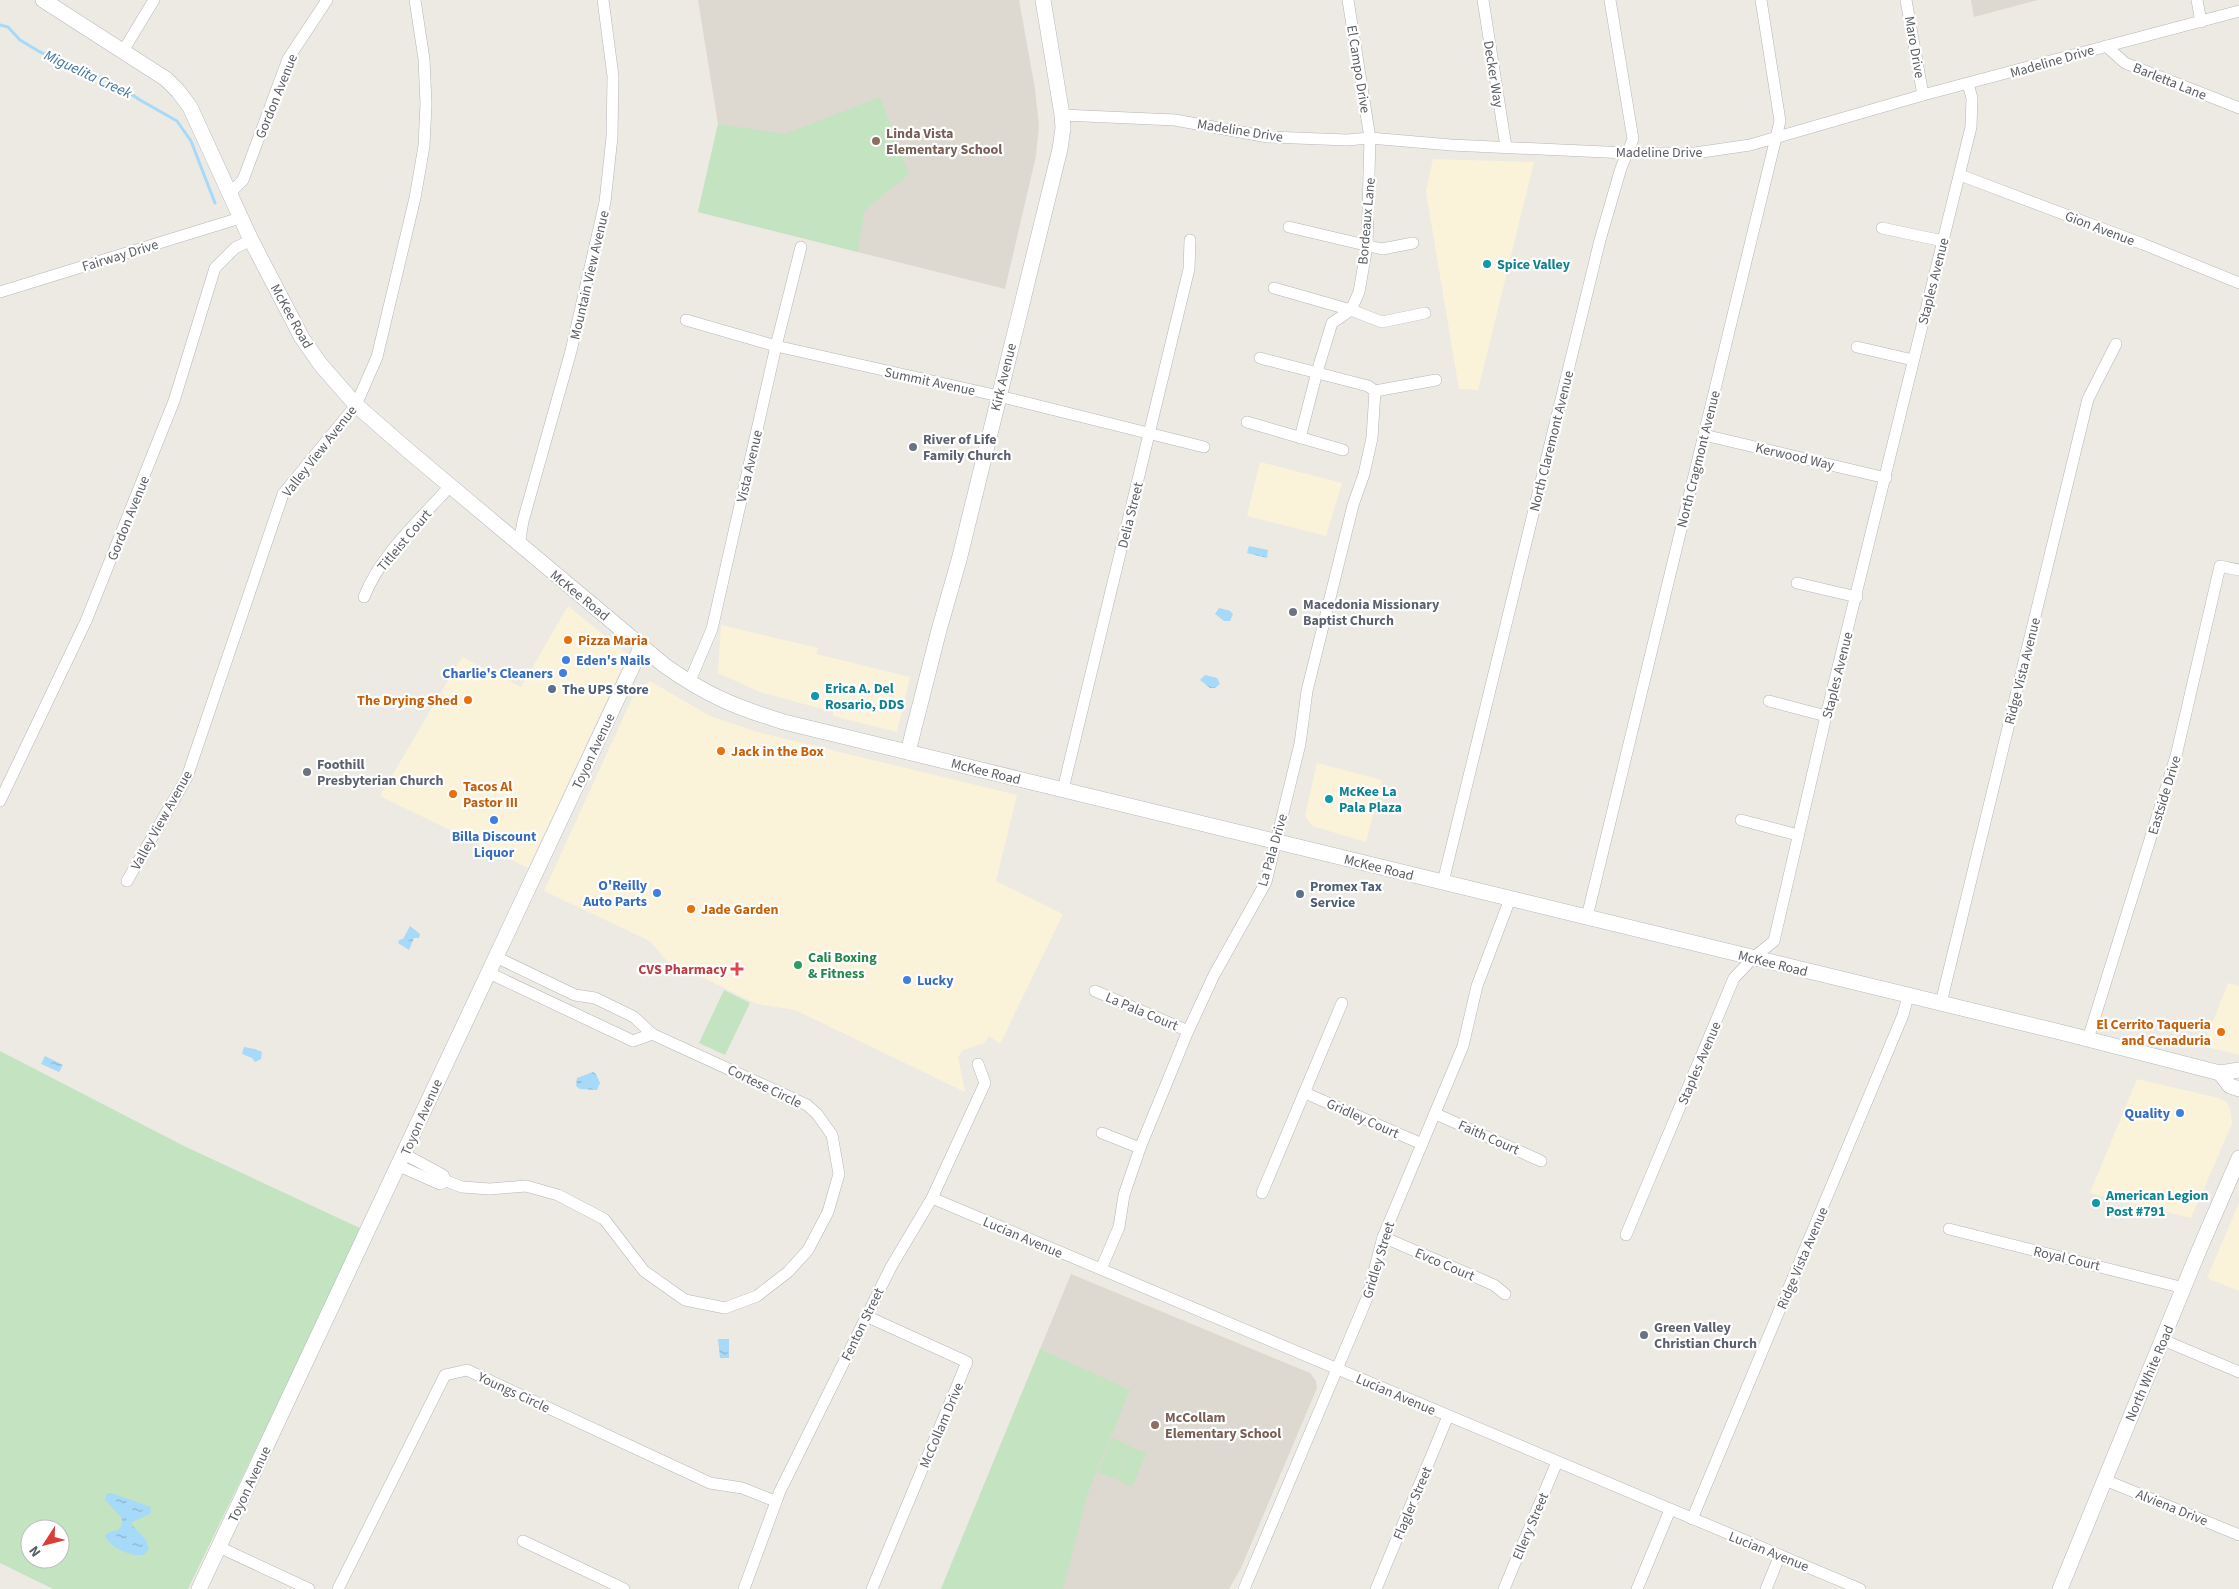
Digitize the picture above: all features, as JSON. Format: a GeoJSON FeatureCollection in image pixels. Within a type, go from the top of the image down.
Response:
{"type":"FeatureCollection","features":[{"type":"Feature","properties":{"kind":"street","name":"McKee Road"},"geometry":{"type":"LineString","coordinates":[[43,0],[166,79],[178,91],[190,107],[240,218],[302,338],[321,366],[356,405],[519,545],[642,646],[689,683],[737,707],[784,722],[1941,1003],[2220,1073],[2239,1070]]}},
{"type":"Feature","properties":{"kind":"street"},"geometry":{"type":"LineString","coordinates":[[123,51],[154,0]]}},
{"type":"Feature","properties":{"kind":"street","name":"Gordon Avenue"},"geometry":{"type":"LineString","coordinates":[[230,193],[242,180],[288,59],[327,0]]}},
{"type":"Feature","properties":{"kind":"street","name":"Valley View Avenue"},"geometry":{"type":"LineString","coordinates":[[127,881],[187,777],[284,494],[356,405],[377,357],[415,198],[424,146],[426,104],[424,59],[415,0]]}},
{"type":"Feature","properties":{"kind":"street","name":"Mountain View Avenue"},"geometry":{"type":"LineString","coordinates":[[519,545],[523,520],[571,351],[606,202],[612,137],[613,76],[603,0]]}},
{"type":"Feature","properties":{"kind":"street","name":"Kirk Avenue"},"geometry":{"type":"LineString","coordinates":[[908,752],[959,560],[1060,148],[1063,128],[1062,114],[1043,0]]}},
{"type":"Feature","properties":{"kind":"street","name":"El Campo Drive"},"geometry":{"type":"LineString","coordinates":[[1348,0],[1370,138]]}},
{"type":"Feature","properties":{"kind":"street","name":"Decker Way"},"geometry":{"type":"LineString","coordinates":[[1483,0],[1506,147]]}},
{"type":"Feature","properties":{"kind":"street","name":"North Claremont Avenue"},"geometry":{"type":"LineString","coordinates":[[1443,882],[1600,240],[1633,139],[1610,0]]}},
{"type":"Feature","properties":{"kind":"street","name":"North Cragmont Avenue"},"geometry":{"type":"LineString","coordinates":[[1587,917],[1780,121],[1761,0]]}},
{"type":"Feature","properties":{"kind":"street","name":"Maro Drive"},"geometry":{"type":"LineString","coordinates":[[1906,0],[1923,95]]}},
{"type":"Feature","properties":{"kind":"street"},"geometry":{"type":"LineString","coordinates":[[2197,0],[2201,22]]}},
{"type":"Feature","properties":{"kind":"street","name":"Madeline Drive"},"geometry":{"type":"LineString","coordinates":[[1062,114],[1175,120],[1268,137],[1347,140],[1370,138],[1627,153],[1695,153],[1750,145],[1923,95],[2239,11]]}},
{"type":"Feature","properties":{"kind":"street","name":"Barletta Lane"},"geometry":{"type":"LineString","coordinates":[[2106,46],[2125,63],[2239,108]]}},
{"type":"Feature","properties":{"kind":"street","name":"Staples Avenue"},"geometry":{"type":"LineString","coordinates":[[1626,1235],[1734,978],[1753,958],[1774,941],[1826,716],[1960,176],[1971,127],[1972,98],[1968,84]]}},
{"type":"Feature","properties":{"kind":"street","name":"Bordeaux Lane"},"geometry":{"type":"LineString","coordinates":[[1300,438],[1332,323],[1350,310],[1359,292],[1367,246],[1370,138]]}},
{"type":"Feature","properties":{"kind":"street","name":"Gion Avenue"},"geometry":{"type":"LineString","coordinates":[[1960,176],[2143,244],[2239,284]]}},
{"type":"Feature","properties":{"kind":"street","name":"Fairway Drive"},"geometry":{"type":"LineString","coordinates":[[0,292],[240,218]]}},
{"type":"Feature","properties":{"kind":"street"},"geometry":{"type":"LineString","coordinates":[[1290,227],[1382,249],[1412,243]]}},
{"type":"Feature","properties":{"kind":"street"},"geometry":{"type":"LineString","coordinates":[[1882,228],[1943,241]]}},
{"type":"Feature","properties":{"kind":"street","name":"Gordon Avenue"},"geometry":{"type":"LineString","coordinates":[[0,801],[86,621],[174,401],[216,268],[235,248],[251,240]]}},
{"type":"Feature","properties":{"kind":"street","name":"Delia Street"},"geometry":{"type":"LineString","coordinates":[[1063,789],[1190,269],[1190,240]]}},
{"type":"Feature","properties":{"kind":"street","name":"Vista Avenue"},"geometry":{"type":"LineString","coordinates":[[689,683],[712,629],[776,346],[801,247]]}},
{"type":"Feature","properties":{"kind":"street"},"geometry":{"type":"LineString","coordinates":[[1274,288],[1350,310],[1382,322],[1425,314]]}},
{"type":"Feature","properties":{"kind":"street","name":"Summit Avenue"},"geometry":{"type":"LineString","coordinates":[[686,320],[776,346],[999,396],[1204,448]]}},
{"type":"Feature","properties":{"kind":"street","name":"Ridge Vista Avenue"},"geometry":{"type":"LineString","coordinates":[[1941,1003],[2088,400],[2116,344]]}},
{"type":"Feature","properties":{"kind":"street"},"geometry":{"type":"LineString","coordinates":[[1857,347],[1913,360]]}},
{"type":"Feature","properties":{"kind":"street"},"geometry":{"type":"LineString","coordinates":[[1260,358],[1368,386],[1375,391],[1436,380]]}},
{"type":"Feature","properties":{"kind":"street","name":"La Pala Drive"},"geometry":{"type":"LineString","coordinates":[[1100,1269],[1120,1227],[1124,1195],[1140,1148],[1188,1031],[1214,975],[1266,882],[1300,744],[1309,682],[1353,505],[1364,474],[1372,438],[1375,391]]}},
{"type":"Feature","properties":{"kind":"street"},"geometry":{"type":"LineString","coordinates":[[1247,422],[1343,450]]}},
{"type":"Feature","properties":{"kind":"street","name":"Kerwood Way"},"geometry":{"type":"LineString","coordinates":[[1704,435],[1886,478]]}},
{"type":"Feature","properties":{"kind":"street","name":"Titleist Court"},"geometry":{"type":"LineString","coordinates":[[364,597],[377,571],[388,556],[450,486]]}},
{"type":"Feature","properties":{"kind":"street","name":"Eastside Drive"},"geometry":{"type":"LineString","coordinates":[[2088,1039],[2176,756],[2220,566],[2239,570]]}},
{"type":"Feature","properties":{"kind":"street"},"geometry":{"type":"LineString","coordinates":[[1797,583],[1856,597]]}},
{"type":"Feature","properties":{"kind":"street","name":"Toyon Avenue"},"geometry":{"type":"LineString","coordinates":[[199,1589],[642,646]]}},
{"type":"Feature","properties":{"kind":"street"},"geometry":{"type":"LineString","coordinates":[[1769,701],[1826,716]]}},
{"type":"Feature","properties":{"kind":"street"},"geometry":{"type":"LineString","coordinates":[[1740,820],[1798,835]]}},
{"type":"Feature","properties":{"kind":"street","name":"Gridley Street"},"geometry":{"type":"LineString","coordinates":[[1244,1589],[1367,1298],[1383,1237],[1463,1046],[1477,986],[1510,899]]}},
{"type":"Feature","properties":{"kind":"street","name":"Cortese Circle"},"geometry":{"type":"LineString","coordinates":[[401,1160],[443,1175],[446,1180],[462,1187],[490,1189],[526,1186],[558,1194],[604,1218],[644,1271],[685,1300],[725,1308],[757,1296],[788,1272],[808,1250],[828,1212],[839,1174],[832,1135],[817,1114],[807,1105],[652,1034],[634,1017],[595,998],[575,995],[496,957]]}},
{"type":"Feature","properties":{"kind":"street"},"geometry":{"type":"LineString","coordinates":[[489,973],[633,1041],[652,1034]]}},
{"type":"Feature","properties":{"kind":"street","name":"La Pala Court"},"geometry":{"type":"LineString","coordinates":[[1095,991],[1188,1031]]}},
{"type":"Feature","properties":{"kind":"street","name":"Ridge Vista Avenue"},"geometry":{"type":"LineString","coordinates":[[1692,1519],[1899,1024],[1908,996]]}},
{"type":"Feature","properties":{"kind":"street"},"geometry":{"type":"LineString","coordinates":[[1262,1193],[1342,1003]]}},
{"type":"Feature","properties":{"kind":"street","name":"Fenton Street"},"geometry":{"type":"LineString","coordinates":[[744,1589],[775,1501],[891,1266],[932,1198],[985,1083],[978,1064]]}},
{"type":"Feature","properties":{"kind":"street","name":"McKee Road"},"geometry":{"type":"LineString","coordinates":[[2220,1073],[2230,1086],[2239,1089]]}},
{"type":"Feature","properties":{"kind":"street","name":"Gridley Court"},"geometry":{"type":"LineString","coordinates":[[1304,1093],[1422,1144]]}},
{"type":"Feature","properties":{"kind":"street","name":"Faith Court"},"geometry":{"type":"LineString","coordinates":[[1436,1114],[1541,1161]]}},
{"type":"Feature","properties":{"kind":"street"},"geometry":{"type":"LineString","coordinates":[[1102,1133],[1140,1148]]}},
{"type":"Feature","properties":{"kind":"street","name":"North White Road"},"geometry":{"type":"LineString","coordinates":[[2060,1589],[2239,1158]]}},
{"type":"Feature","properties":{"kind":"street","name":"Lucian Avenue"},"geometry":{"type":"LineString","coordinates":[[932,1198],[1860,1589]]}},
{"type":"Feature","properties":{"kind":"street","name":"Royal Court"},"geometry":{"type":"LineString","coordinates":[[1949,1229],[2184,1288]]}},
{"type":"Feature","properties":{"kind":"street","name":"Evco Court"},"geometry":{"type":"LineString","coordinates":[[1383,1237],[1494,1285],[1505,1294]]}},
{"type":"Feature","properties":{"kind":"street","name":"McCollam Drive"},"geometry":{"type":"LineString","coordinates":[[866,1316],[967,1362],[872,1589]]}},
{"type":"Feature","properties":{"kind":"street"},"geometry":{"type":"LineString","coordinates":[[2163,1340],[2239,1372]]}},
{"type":"Feature","properties":{"kind":"street","name":"Youngs Circle"},"geometry":{"type":"LineString","coordinates":[[338,1589],[445,1375],[467,1370],[710,1484],[742,1488],[775,1501]]}},
{"type":"Feature","properties":{"kind":"street","name":"Flagler Street"},"geometry":{"type":"LineString","coordinates":[[1376,1589],[1448,1416]]}},
{"type":"Feature","properties":{"kind":"street","name":"Ellery Street"},"geometry":{"type":"LineString","coordinates":[[1504,1589],[1557,1462]]}},
{"type":"Feature","properties":{"kind":"street","name":"Alviena Drive"},"geometry":{"type":"LineString","coordinates":[[2105,1480],[2239,1535]]}},
{"type":"Feature","properties":{"kind":"street"},"geometry":{"type":"LineString","coordinates":[[1637,1589],[1670,1510]]}},
{"type":"Feature","properties":{"kind":"street"},"geometry":{"type":"LineString","coordinates":[[523,1541],[624,1589]]}},
{"type":"Feature","properties":{"kind":"street"},"geometry":{"type":"LineString","coordinates":[[219,1547],[309,1589]]}},
{"type":"Feature","properties":{"kind":"street"},"geometry":{"type":"LineString","coordinates":[[1766,1589],[1780,1555]]}},
{"type":"Feature","properties":{"kind":"shaded area","name":"Linda Vista Elementary School"},"geometry":{"type":"Polygon","coordinates":[[[698,0],[1019,0],[1035,89],[1039,125],[1036,156],[1005,289],[698,212],[718,124],[698,0]]]}},
{"type":"Feature","properties":{"kind":"shaded area"},"geometry":{"type":"Polygon","coordinates":[[[1971,0],[2038,0],[1974,17],[1971,0]]]}},
{"type":"Feature","properties":{"kind":"shaded area"},"geometry":{"type":"Polygon","coordinates":[[[1433,159],[1534,162],[1478,390],[1459,389],[1426,192],[1433,159]]]}},
{"type":"Feature","properties":{"kind":"shaded area"},"geometry":{"type":"Polygon","coordinates":[[[1260,462],[1342,483],[1326,536],[1247,516],[1260,462]]]}},
{"type":"Feature","properties":{"kind":"shaded area"},"geometry":{"type":"Polygon","coordinates":[[[568,606],[628,655],[528,868],[380,796],[462,657],[521,687],[568,606]]]}},
{"type":"Feature","properties":{"kind":"shaded area"},"geometry":{"type":"Polygon","coordinates":[[[721,625],[818,648],[816,654],[910,677],[897,732],[833,716],[833,712],[760,692],[718,673],[721,625]]]}},
{"type":"Feature","properties":{"kind":"shaded area"},"geometry":{"type":"Polygon","coordinates":[[[650,681],[710,716],[761,733],[1017,795],[996,881],[1063,914],[1000,1044],[989,1036],[984,1043],[963,1050],[958,1057],[965,1092],[795,1010],[757,1004],[666,960],[650,941],[544,891],[635,692],[650,681]]]}},
{"type":"Feature","properties":{"kind":"shaded area"},"geometry":{"type":"Polygon","coordinates":[[[1317,763],[1382,780],[1366,842],[1312,826],[1305,816],[1317,763]]]}},
{"type":"Feature","properties":{"kind":"shaded area"},"geometry":{"type":"Polygon","coordinates":[[[2228,983],[2239,986],[2239,1055],[2203,1046],[2228,983]]]}},
{"type":"Feature","properties":{"kind":"shaded area"},"geometry":{"type":"Polygon","coordinates":[[[2137,1079],[2218,1098],[2226,1102],[2230,1108],[2232,1124],[2191,1218],[2090,1193],[2137,1079]]]}},
{"type":"Feature","properties":{"kind":"shaded area"},"geometry":{"type":"Polygon","coordinates":[[[2239,1203],[2239,1291],[2207,1278],[2239,1203]]]}},
{"type":"Feature","properties":{"kind":"shaded area","name":"McCollam Elementary School"},"geometry":{"type":"Polygon","coordinates":[[[1071,1274],[1310,1373],[1316,1381],[1317,1388],[1241,1568],[1229,1589],[941,1589],[1071,1274]]]}},
{"type":"Feature","properties":{"kind":"green space"},"geometry":{"type":"Polygon","coordinates":[[[880,97],[909,174],[864,211],[858,252],[698,212],[718,124],[785,134],[880,97]]]}},
{"type":"Feature","properties":{"kind":"green space"},"geometry":{"type":"Polygon","coordinates":[[[724,990],[750,1003],[725,1055],[699,1043],[724,990]]]}},
{"type":"Feature","properties":{"kind":"green space"},"geometry":{"type":"Polygon","coordinates":[[[0,1051],[184,1146],[362,1229],[188,1589],[53,1589],[0,1563],[0,1051]]]}},
{"type":"Feature","properties":{"kind":"green space"},"geometry":{"type":"Polygon","coordinates":[[[1040,1349],[1130,1390],[1087,1495],[1063,1589],[941,1589],[1040,1349]]]}},
{"type":"Feature","properties":{"kind":"green space"},"geometry":{"type":"Polygon","coordinates":[[[1112,1438],[1129,1445],[1115,1479],[1098,1472],[1112,1438]]]}},
{"type":"Feature","properties":{"kind":"green space"},"geometry":{"type":"Polygon","coordinates":[[[1129,1446],[1146,1453],[1132,1487],[1116,1479],[1129,1446]]]}},
{"type":"Feature","properties":{"kind":"water"},"geometry":{"type":"Polygon","coordinates":[[[1249,546],[1268,550],[1267,558],[1247,553],[1249,546]]]}},
{"type":"Feature","properties":{"kind":"water"},"geometry":{"type":"Polygon","coordinates":[[[1219,608],[1230,611],[1233,614],[1230,621],[1224,621],[1215,614],[1219,608]]]}},
{"type":"Feature","properties":{"kind":"water"},"geometry":{"type":"Polygon","coordinates":[[[1205,675],[1217,678],[1220,684],[1215,688],[1210,688],[1200,680],[1205,675]]]}},
{"type":"Feature","properties":{"kind":"water"},"geometry":{"type":"Polygon","coordinates":[[[410,926],[420,934],[419,938],[414,938],[409,950],[398,943],[399,940],[403,939],[410,926]]]}},
{"type":"Feature","properties":{"kind":"water"},"geometry":{"type":"Polygon","coordinates":[[[244,1047],[262,1052],[261,1059],[255,1062],[252,1058],[242,1054],[244,1047]]]}},
{"type":"Feature","properties":{"kind":"water"},"geometry":{"type":"Polygon","coordinates":[[[45,1056],[63,1065],[59,1072],[41,1064],[45,1056]]]}},
{"type":"Feature","properties":{"kind":"water"},"geometry":{"type":"Polygon","coordinates":[[[593,1072],[600,1083],[597,1090],[580,1089],[576,1086],[577,1078],[593,1072]]]}},
{"type":"Feature","properties":{"kind":"water"},"geometry":{"type":"Polygon","coordinates":[[[718,1339],[729,1339],[729,1358],[720,1358],[718,1339]]]}},
{"type":"Feature","properties":{"kind":"water"},"geometry":{"type":"Polygon","coordinates":[[[111,1493],[151,1507],[150,1514],[132,1522],[132,1525],[146,1540],[149,1549],[145,1554],[135,1555],[122,1551],[107,1540],[105,1536],[119,1529],[122,1524],[122,1518],[105,1500],[106,1495],[111,1493]]]}},
{"type":"Feature","properties":{"kind":"waterway","name":"Miguelita Creek"},"geometry":{"type":"LineString","coordinates":[[0,25],[8,27],[20,40],[40,52],[116,84],[177,121],[191,141],[215,203]]}},
{"type":"Feature","properties":{"kind":"place","name":"Linda Vista Elementary School"},"geometry":{"type":"Point","coordinates":[876,141]}},
{"type":"Feature","properties":{"kind":"place","name":"Spice Valley"},"geometry":{"type":"Point","coordinates":[1487,264]}},
{"type":"Feature","properties":{"kind":"place","name":"River of Life Family Church"},"geometry":{"type":"Point","coordinates":[913,447]}},
{"type":"Feature","properties":{"kind":"place","name":"Macedonia Missionary Baptist Church"},"geometry":{"type":"Point","coordinates":[1293,612]}},
{"type":"Feature","properties":{"kind":"place","name":"Pizza Maria"},"geometry":{"type":"Point","coordinates":[568,640]}},
{"type":"Feature","properties":{"kind":"place","name":"Eden's Nails"},"geometry":{"type":"Point","coordinates":[566,660]}},
{"type":"Feature","properties":{"kind":"place","name":"Charlie's Cleaners"},"geometry":{"type":"Point","coordinates":[563,673]}},
{"type":"Feature","properties":{"kind":"place","name":"The UPS Store"},"geometry":{"type":"Point","coordinates":[552,689]}},
{"type":"Feature","properties":{"kind":"place","name":"Erica A. Del Rosario, DDS"},"geometry":{"type":"Point","coordinates":[815,696]}},
{"type":"Feature","properties":{"kind":"place","name":"The Drying Shed"},"geometry":{"type":"Point","coordinates":[468,700]}},
{"type":"Feature","properties":{"kind":"place","name":"Jack in the Box"},"geometry":{"type":"Point","coordinates":[721,751]}},
{"type":"Feature","properties":{"kind":"place","name":"Foothill Presbyterian Church"},"geometry":{"type":"Point","coordinates":[307,772]}},
{"type":"Feature","properties":{"kind":"place","name":"Tacos Al Pastor III"},"geometry":{"type":"Point","coordinates":[453,794]}},
{"type":"Feature","properties":{"kind":"place","name":"McKee La Pala Plaza"},"geometry":{"type":"Point","coordinates":[1329,799]}},
{"type":"Feature","properties":{"kind":"place","name":"Billa Discount Liquor"},"geometry":{"type":"Point","coordinates":[494,820]}},
{"type":"Feature","properties":{"kind":"place","name":"O'Reilly Auto Parts"},"geometry":{"type":"Point","coordinates":[657,893]}},
{"type":"Feature","properties":{"kind":"place","name":"Promex Tax Service"},"geometry":{"type":"Point","coordinates":[1300,894]}},
{"type":"Feature","properties":{"kind":"place","name":"Jade Garden"},"geometry":{"type":"Point","coordinates":[691,909]}},
{"type":"Feature","properties":{"kind":"place","name":"Cali Boxing & Fitness"},"geometry":{"type":"Point","coordinates":[798,965]}},
{"type":"Feature","properties":{"kind":"place","name":"CVS Pharmacy"},"geometry":{"type":"Point","coordinates":[737,969]}},
{"type":"Feature","properties":{"kind":"place","name":"Lucky"},"geometry":{"type":"Point","coordinates":[907,980]}},
{"type":"Feature","properties":{"kind":"place","name":"El Cerrito Taqueria and Cenaduria"},"geometry":{"type":"Point","coordinates":[2221,1032]}},
{"type":"Feature","properties":{"kind":"place","name":"Quality"},"geometry":{"type":"Point","coordinates":[2180,1113]}},
{"type":"Feature","properties":{"kind":"place","name":"American Legion Post #791"},"geometry":{"type":"Point","coordinates":[2096,1203]}},
{"type":"Feature","properties":{"kind":"place","name":"Green Valley Christian Church"},"geometry":{"type":"Point","coordinates":[1644,1335]}},
{"type":"Feature","properties":{"kind":"place","name":"McCollam Elementary School"},"geometry":{"type":"Point","coordinates":[1155,1425]}}]}
